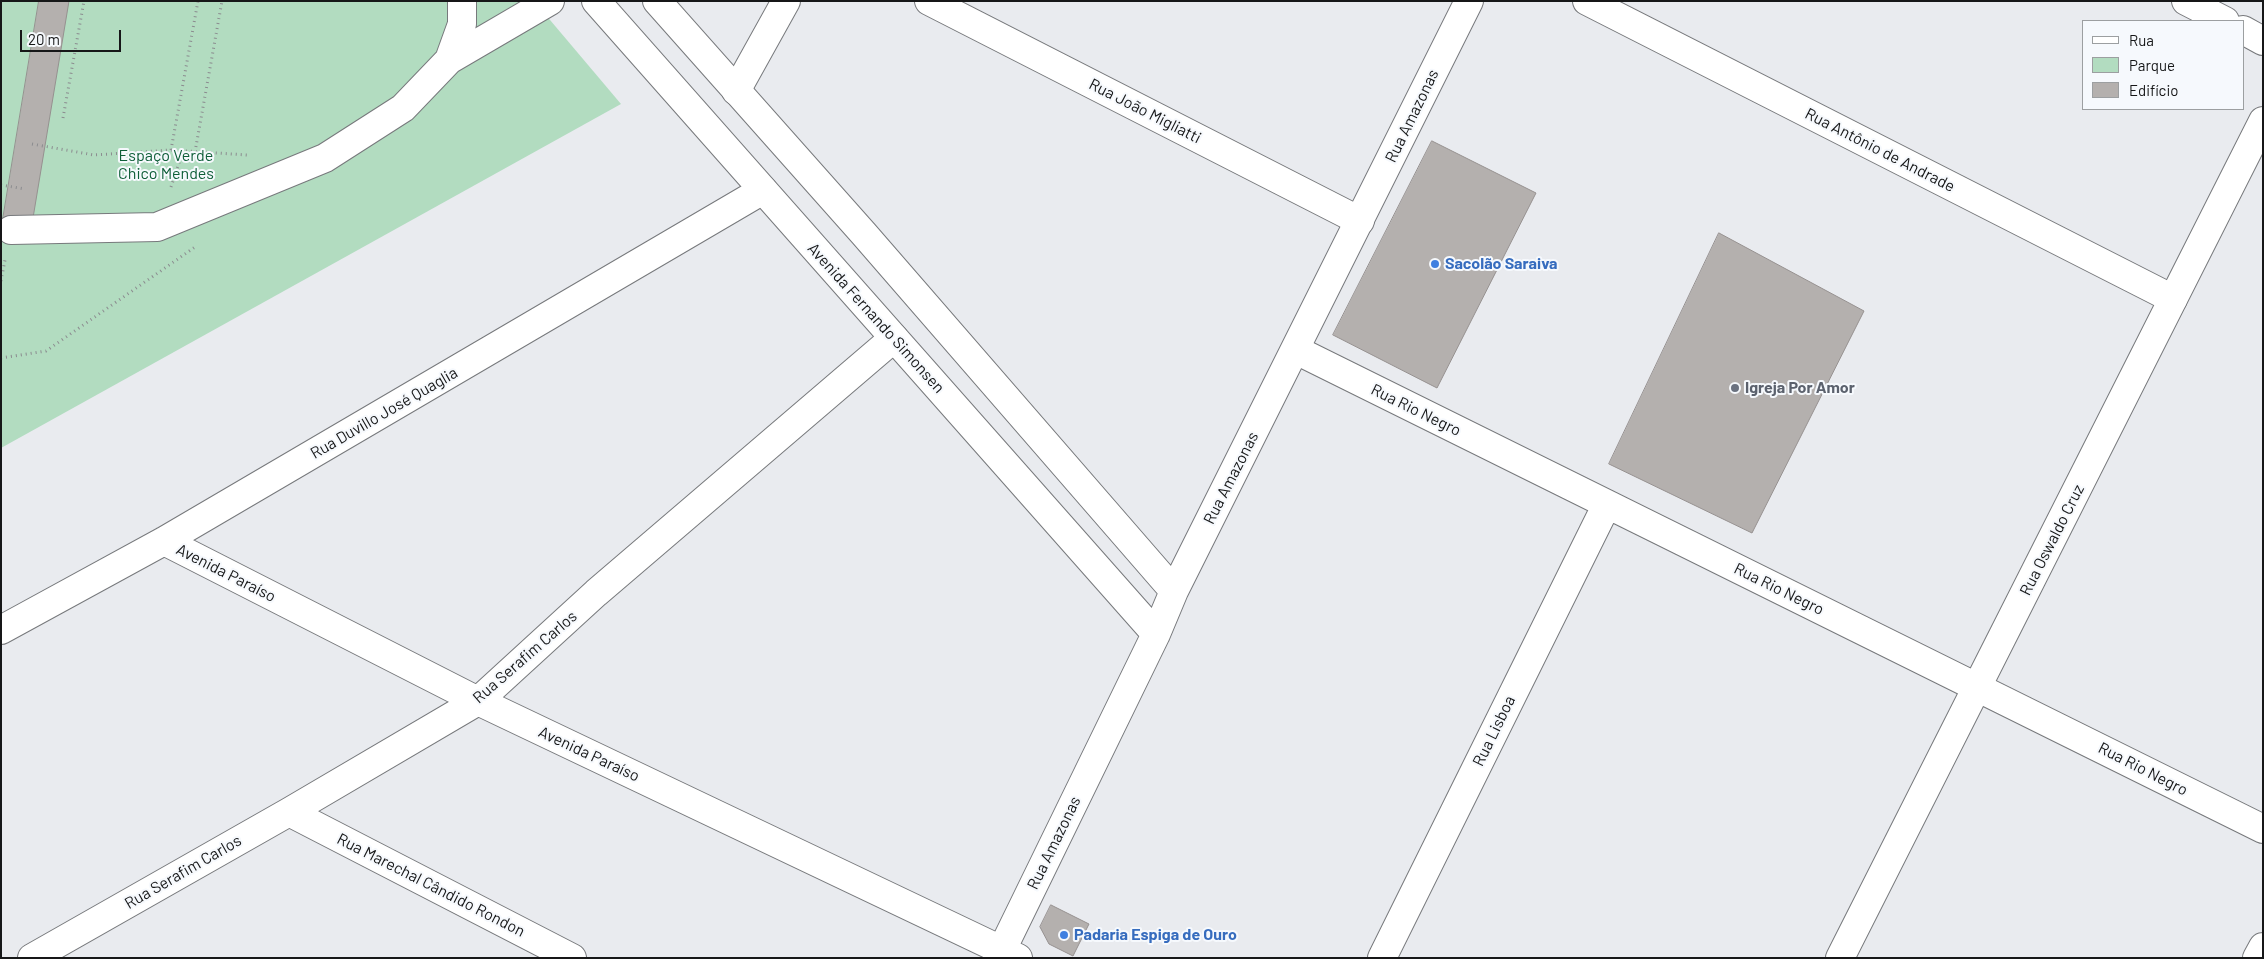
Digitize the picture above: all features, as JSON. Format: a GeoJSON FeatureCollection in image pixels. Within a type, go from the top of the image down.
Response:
{"type":"FeatureCollection","features":[{"type":"Feature","properties":{"kind":"street"},"geometry":{"type":"LineString","coordinates":[[449,60],[462,24],[462,1]]}},
{"type":"Feature","properties":{"kind":"street"},"geometry":{"type":"LineString","coordinates":[[11,230],[157,227],[325,158],[403,108],[449,60],[550,1]]}},
{"type":"Feature","properties":{"kind":"street","name":"Avenida Fernando Simonsen"},"geometry":{"type":"LineString","coordinates":[[596,1],[1156,634]]}},
{"type":"Feature","properties":{"kind":"street"},"geometry":{"type":"LineString","coordinates":[[657,1],[864,234],[1174,591]]}},
{"type":"Feature","properties":{"kind":"street"},"geometry":{"type":"LineString","coordinates":[[736,91],[786,1]]}},
{"type":"Feature","properties":{"kind":"street","name":"Rua João Migliatti"},"geometry":{"type":"LineString","coordinates":[[929,1],[1360,221]]}},
{"type":"Feature","properties":{"kind":"street","name":"Rua Amazonas"},"geometry":{"type":"LineString","coordinates":[[1006,955],[1156,634],[1174,591],[1469,1]]}},
{"type":"Feature","properties":{"kind":"street","name":"Rua Antônio de Andrade"},"geometry":{"type":"LineString","coordinates":[[1587,1],[2173,299]]}},
{"type":"Feature","properties":{"kind":"street"},"geometry":{"type":"LineString","coordinates":[[2186,1],[2223,20]]}},
{"type":"Feature","properties":{"kind":"street"},"geometry":{"type":"LineString","coordinates":[[2244,31],[2263,41]]}},
{"type":"Feature","properties":{"kind":"street","name":"Rua Oswaldo Cruz"},"geometry":{"type":"LineString","coordinates":[[1840,958],[2263,121]]}},
{"type":"Feature","properties":{"kind":"street","name":"Rua Duvillo José Quaglia"},"geometry":{"type":"LineString","coordinates":[[1,630],[164,541],[763,190]]}},
{"type":"Feature","properties":{"kind":"street","name":"Rua Serafim Carlos"},"geometry":{"type":"LineString","coordinates":[[32,958],[289,812],[478,701],[596,593],[894,338]]}},
{"type":"Feature","properties":{"kind":"street","name":"Rua Rio Negro"},"geometry":{"type":"LineString","coordinates":[[1296,350],[2263,829]]}},
{"type":"Feature","properties":{"kind":"street","name":"Rua Lisboa"},"geometry":{"type":"LineString","coordinates":[[1382,958],[1606,504]]}},
{"type":"Feature","properties":{"kind":"street","name":"Avenida Paraíso"},"geometry":{"type":"LineString","coordinates":[[164,541],[478,701],[1006,955]]}},
{"type":"Feature","properties":{"kind":"street","name":"Rua Marechal Cândido Rondon"},"geometry":{"type":"LineString","coordinates":[[289,812],[572,958]]}},
{"type":"Feature","properties":{"kind":"street"},"geometry":{"type":"LineString","coordinates":[[2257,958],[2263,947]]}},
{"type":"Feature","properties":{"kind":"path"},"geometry":{"type":"LineString","coordinates":[[64,118],[84,1]]}},
{"type":"Feature","properties":{"kind":"path"},"geometry":{"type":"LineString","coordinates":[[172,150],[198,1]]}},
{"type":"Feature","properties":{"kind":"path"},"geometry":{"type":"LineString","coordinates":[[196,152],[222,1]]}},
{"type":"Feature","properties":{"kind":"path"},"geometry":{"type":"LineString","coordinates":[[32,144],[94,155],[172,150],[255,155]]}},
{"type":"Feature","properties":{"kind":"path"},"geometry":{"type":"LineString","coordinates":[[1,185],[25,189]]}},
{"type":"Feature","properties":{"kind":"path"},"geometry":{"type":"LineString","coordinates":[[1,358],[46,351],[202,242]]}},
{"type":"Feature","properties":{"kind":"green space","name":"Espaço Verde Chico Mendes"},"geometry":{"type":"Polygon","coordinates":[[[1,1],[534,1],[621,104],[1,448],[1,1]]]}},
{"type":"Feature","properties":{"kind":"building"},"geometry":{"type":"Polygon","coordinates":[[[39,1],[69,1],[32,224],[3,219],[39,1]]]}},
{"type":"Feature","properties":{"kind":"building","name":"Sacolão Saraiva"},"geometry":{"type":"Polygon","coordinates":[[[1432,141],[1536,193],[1437,388],[1333,335],[1432,141]]]}},
{"type":"Feature","properties":{"kind":"building","name":"Igreja Por Amor"},"geometry":{"type":"Polygon","coordinates":[[[1719,233],[1864,311],[1752,533],[1609,464],[1719,233]]]}},
{"type":"Feature","properties":{"kind":"building","name":"Padaria Espiga de Ouro"},"geometry":{"type":"Polygon","coordinates":[[[1051,905],[1089,924],[1073,956],[1049,944],[1040,927],[1051,905]]]}},
{"type":"Feature","properties":{"kind":"place","name":"Sacolão Saraiva"},"geometry":{"type":"Point","coordinates":[1435,264]}},
{"type":"Feature","properties":{"kind":"place","name":"Igreja Por Amor"},"geometry":{"type":"Point","coordinates":[1735,388]}},
{"type":"Feature","properties":{"kind":"place","name":"Padaria Espiga de Ouro"},"geometry":{"type":"Point","coordinates":[1064,935]}}]}
